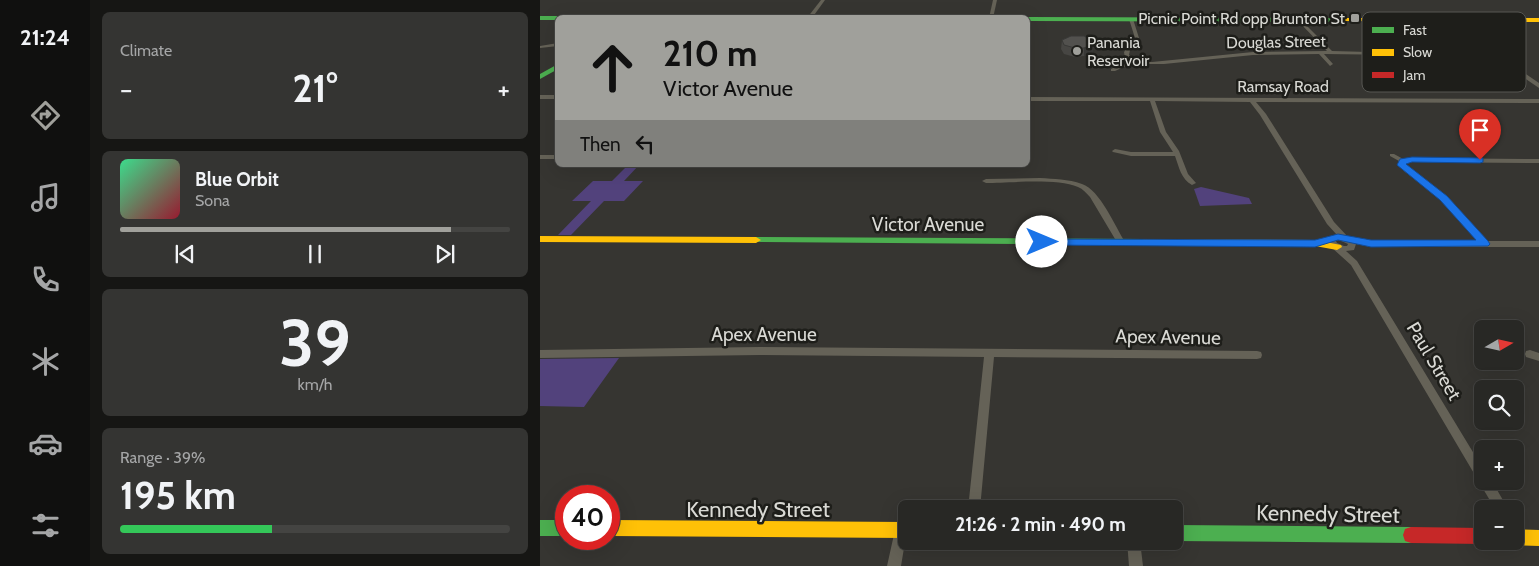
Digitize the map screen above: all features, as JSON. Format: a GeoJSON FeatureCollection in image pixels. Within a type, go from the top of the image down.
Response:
{"type":"FeatureCollection","features":[{"type":"Feature","properties":{"kind":"street"},"geometry":{"type":"LineString","coordinates":[[811,15],[823,0]]}},
{"type":"Feature","properties":{"kind":"street"},"geometry":{"type":"LineString","coordinates":[[992,15],[995,0]]}},
{"type":"Feature","properties":{"kind":"street"},"geometry":{"type":"LineString","coordinates":[[540,18],[555,18]]}},
{"type":"Feature","properties":{"kind":"street"},"geometry":{"type":"LineString","coordinates":[[1030,19],[1362,20]]}},
{"type":"Feature","properties":{"kind":"street"},"geometry":{"type":"LineString","coordinates":[[1113,70],[1132,60],[1129,59],[1127,53],[1136,38],[1131,19]]}},
{"type":"Feature","properties":{"kind":"street"},"geometry":{"type":"LineString","coordinates":[[1300,20],[1332,54]]}},
{"type":"Feature","properties":{"kind":"street"},"geometry":{"type":"LineString","coordinates":[[1526,20],[1539,20]]}},
{"type":"Feature","properties":{"kind":"street"},"geometry":{"type":"LineString","coordinates":[[540,47],[555,44]]}},
{"type":"Feature","properties":{"kind":"street","name":"Douglas Street"},"geometry":{"type":"LineString","coordinates":[[1132,60],[1171,62],[1240,54],[1362,53]]}},
{"type":"Feature","properties":{"kind":"street"},"geometry":{"type":"LineString","coordinates":[[1321,54],[1330,64]]}},
{"type":"Feature","properties":{"kind":"street"},"geometry":{"type":"LineString","coordinates":[[540,77],[555,68]]}},
{"type":"Feature","properties":{"kind":"street"},"geometry":{"type":"LineString","coordinates":[[1526,77],[1539,86]]}},
{"type":"Feature","properties":{"kind":"street"},"geometry":{"type":"LineString","coordinates":[[540,97],[555,97]]}},
{"type":"Feature","properties":{"kind":"street","name":"Ramsay Road"},"geometry":{"type":"LineString","coordinates":[[1030,99],[1539,101]]}},
{"type":"Feature","properties":{"kind":"street"},"geometry":{"type":"LineString","coordinates":[[1152,100],[1163,132],[1178,154],[1183,171],[1192,182]]}},
{"type":"Feature","properties":{"kind":"street"},"geometry":{"type":"LineString","coordinates":[[1256,100],[1331,224],[1350,244]]}},
{"type":"Feature","properties":{"kind":"street"},"geometry":{"type":"LineString","coordinates":[[1114,151],[1130,154],[1178,154]]}},
{"type":"Feature","properties":{"kind":"street"},"geometry":{"type":"LineString","coordinates":[[1392,155],[1404,161],[1539,161]]}},
{"type":"Feature","properties":{"kind":"street"},"geometry":{"type":"LineString","coordinates":[[540,157],[555,157]]}},
{"type":"Feature","properties":{"kind":"street"},"geometry":{"type":"LineString","coordinates":[[1404,161],[1401,163],[1403,168],[1444,198],[1485,244]]}},
{"type":"Feature","properties":{"kind":"street"},"geometry":{"type":"LineString","coordinates":[[986,181],[1065,182],[1078,184],[1088,191],[1121,242]]}},
{"type":"Feature","properties":{"kind":"street"},"geometry":{"type":"LineString","coordinates":[[1331,224],[1329,226],[1335,243],[1539,244]]}},
{"type":"Feature","properties":{"kind":"street","name":"Victor Avenue"},"geometry":{"type":"LineString","coordinates":[[540,239],[1335,243]]}},
{"type":"Feature","properties":{"kind":"street","name":"Paul Street"},"geometry":{"type":"LineString","coordinates":[[1335,243],[1354,263],[1474,464]]}},
{"type":"Feature","properties":{"kind":"street","name":"Paul Street"},"geometry":{"type":"LineString","coordinates":[[1350,244],[1355,259],[1354,263]]}},
{"type":"Feature","properties":{"kind":"street","name":"Apex Avenue"},"geometry":{"type":"LineString","coordinates":[[540,354],[760,351],[1257,355]]}},
{"type":"Feature","properties":{"kind":"street"},"geometry":{"type":"LineString","coordinates":[[975,500],[989,352]]}},
{"type":"Feature","properties":{"kind":"street"},"geometry":{"type":"LineString","coordinates":[[540,528],[555,528]]}},
{"type":"Feature","properties":{"kind":"street","name":"Kennedy Street"},"geometry":{"type":"LineString","coordinates":[[620,528],[898,530]]}},
{"type":"Feature","properties":{"kind":"street","name":"Kennedy Street"},"geometry":{"type":"LineString","coordinates":[[1183,533],[1474,536]]}},
{"type":"Feature","properties":{"kind":"street"},"geometry":{"type":"LineString","coordinates":[[1524,536],[1539,538]]}},
{"type":"Feature","properties":{"kind":"street"},"geometry":{"type":"LineString","coordinates":[[894,566],[898,550]]}},
{"type":"Feature","properties":{"kind":"street"},"geometry":{"type":"LineString","coordinates":[[1133,550],[1136,566]]}},
{"type":"Feature","properties":{"kind":"shaded area"},"geometry":{"type":"Polygon","coordinates":[[[626,167],[637,167],[624,181],[643,181],[624,201],[604,201],[571,235],[558,235],[591,201],[572,201],[593,181],[612,181],[626,167]]]}},
{"type":"Feature","properties":{"kind":"shaded area"},"geometry":{"type":"Polygon","coordinates":[[[1201,187],[1249,198],[1252,204],[1200,206],[1194,189],[1201,187]]]}},
{"type":"Feature","properties":{"kind":"shaded area"},"geometry":{"type":"Polygon","coordinates":[[[619,358],[584,407],[540,406],[540,359],[619,358]]]}},
{"type":"Feature","properties":{"kind":"building"},"geometry":{"type":"Polygon","coordinates":[[[1071,36],[1084,36],[1094,41],[1094,44],[1084,48],[1064,45],[1062,40],[1071,36]]]}},
{"type":"Feature","properties":{"kind":"traffic: fast"},"geometry":{"type":"LineString","coordinates":[[540,18],[555,18]]}},
{"type":"Feature","properties":{"kind":"traffic: fast"},"geometry":{"type":"LineString","coordinates":[[1030,19],[1340,20]]}},
{"type":"Feature","properties":{"kind":"traffic: fast"},"geometry":{"type":"LineString","coordinates":[[540,77],[555,68]]}},
{"type":"Feature","properties":{"kind":"traffic: fast"},"geometry":{"type":"LineString","coordinates":[[756,240],[1144,242]]}},
{"type":"Feature","properties":{"kind":"traffic: fast"},"geometry":{"type":"LineString","coordinates":[[540,528],[555,528]]}},
{"type":"Feature","properties":{"kind":"traffic: fast"},"geometry":{"type":"LineString","coordinates":[[1183,533],[1411,535]]}},
{"type":"Feature","properties":{"kind":"traffic: slow"},"geometry":{"type":"LineString","coordinates":[[1340,20],[1362,20]]}},
{"type":"Feature","properties":{"kind":"traffic: slow"},"geometry":{"type":"LineString","coordinates":[[1526,20],[1539,20]]}},
{"type":"Feature","properties":{"kind":"traffic: slow"},"geometry":{"type":"LineString","coordinates":[[540,239],[756,240]]}},
{"type":"Feature","properties":{"kind":"traffic: slow"},"geometry":{"type":"LineString","coordinates":[[1144,242],[1315,243],[1337,247]]}},
{"type":"Feature","properties":{"kind":"traffic: slow"},"geometry":{"type":"LineString","coordinates":[[620,528],[898,530]]}},
{"type":"Feature","properties":{"kind":"traffic: slow"},"geometry":{"type":"LineString","coordinates":[[1524,537],[1539,538]]}},
{"type":"Feature","properties":{"kind":"traffic: jam"},"geometry":{"type":"LineString","coordinates":[[1411,535],[1474,536]]}},
{"type":"Feature","properties":{"kind":"place","name":"Picnic Point Rd opp Brunton St"},"geometry":{"type":"Point","coordinates":[1355,18]}},
{"type":"Feature","properties":{"kind":"place","name":"Panania Reservoir"},"geometry":{"type":"Point","coordinates":[1077,51]}},
{"type":"Feature","properties":{"kind":"route"},"geometry":{"type":"LineString","coordinates":[[1042,242],[1315,243],[1338,237],[1371,244],[1485,244],[1444,198],[1401,165],[1401,163],[1407,160],[1480,160]]}}]}
